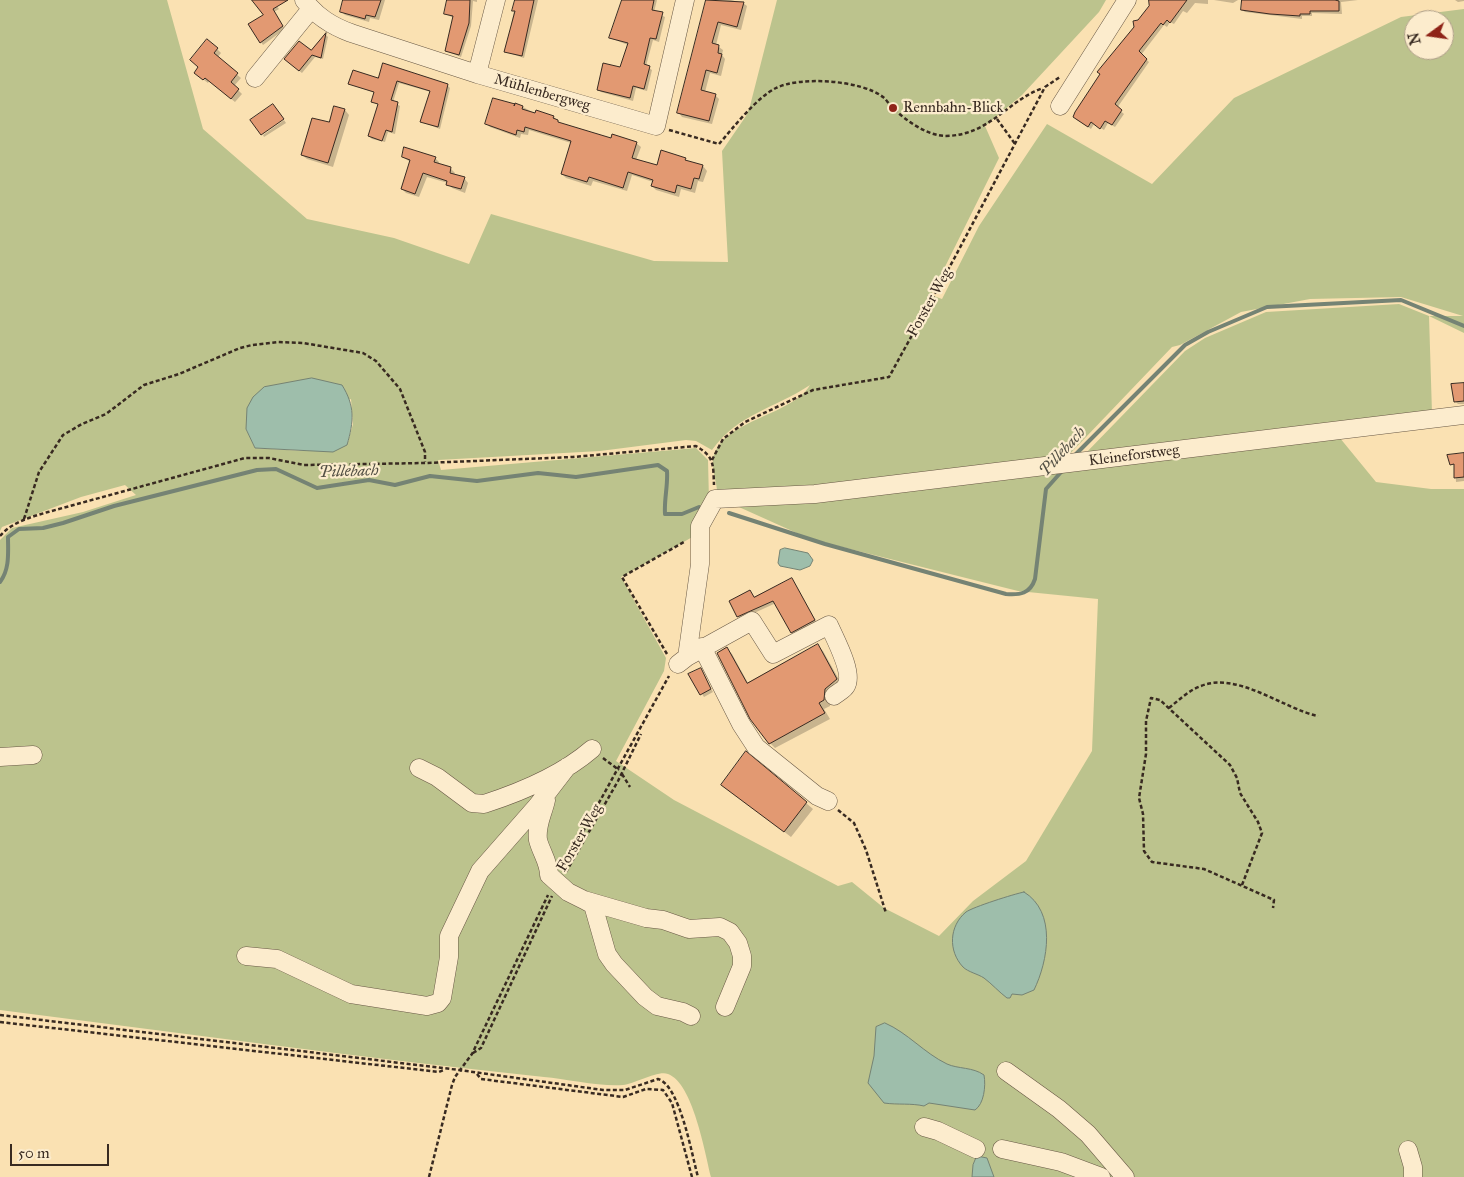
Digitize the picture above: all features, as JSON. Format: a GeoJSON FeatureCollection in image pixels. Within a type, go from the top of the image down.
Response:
{"type":"FeatureCollection","features":[{"type":"Feature","properties":{"kind":"street"},"geometry":{"type":"LineString","coordinates":[[477,74],[496,0]]}},
{"type":"Feature","properties":{"kind":"street","name":"Mühlenbergweg"},"geometry":{"type":"LineString","coordinates":[[255,78],[307,5],[332,26],[477,74],[656,126],[685,0]]}},
{"type":"Feature","properties":{"kind":"street"},"geometry":{"type":"LineString","coordinates":[[1060,106],[1127,0]]}},
{"type":"Feature","properties":{"kind":"street","name":"Kleineforstweg"},"geometry":{"type":"LineString","coordinates":[[715,499],[814,494],[1464,415]]}},
{"type":"Feature","properties":{"kind":"street"},"geometry":{"type":"LineString","coordinates":[[680,662],[700,564],[700,526],[715,499]]}},
{"type":"Feature","properties":{"kind":"street"},"geometry":{"type":"LineString","coordinates":[[680,662],[702,647],[752,621],[773,654],[829,625],[847,668],[849,678],[846,687],[834,696]]}},
{"type":"Feature","properties":{"kind":"street"},"geometry":{"type":"LineString","coordinates":[[702,647],[741,724],[756,747],[817,796],[828,801]]}},
{"type":"Feature","properties":{"kind":"street"},"geometry":{"type":"LineString","coordinates":[[419,768],[437,777],[472,803],[484,804],[553,776],[579,760],[592,749]]}},
{"type":"Feature","properties":{"kind":"street"},"geometry":{"type":"LineString","coordinates":[[0,757],[34,755]]}},
{"type":"Feature","properties":{"kind":"street"},"geometry":{"type":"LineString","coordinates":[[246,956],[277,960],[351,994],[427,1006],[438,1003],[442,998],[445,983],[449,936],[472,886],[480,872],[567,767]]}},
{"type":"Feature","properties":{"kind":"street"},"geometry":{"type":"LineString","coordinates":[[548,792],[538,825],[538,840],[543,857],[549,866],[549,875],[568,892],[593,906],[606,954],[624,975],[657,1006],[683,1012],[691,1016]]}},
{"type":"Feature","properties":{"kind":"street"},"geometry":{"type":"LineString","coordinates":[[584,900],[646,918],[663,920],[689,929],[720,927],[730,932],[738,943],[742,956],[742,966],[725,1006]]}},
{"type":"Feature","properties":{"kind":"street"},"geometry":{"type":"LineString","coordinates":[[1006,1071],[1059,1109],[1088,1134],[1125,1177]]}},
{"type":"Feature","properties":{"kind":"street"},"geometry":{"type":"LineString","coordinates":[[924,1127],[938,1131],[976,1149]]}},
{"type":"Feature","properties":{"kind":"street"},"geometry":{"type":"LineString","coordinates":[[1002,1149],[1061,1162],[1101,1177]]}},
{"type":"Feature","properties":{"kind":"street"},"geometry":{"type":"LineString","coordinates":[[1408,1150],[1413,1167],[1413,1177]]}},
{"type":"Feature","properties":{"kind":"path","name":"Forster Weg"},"geometry":{"type":"LineString","coordinates":[[712,460],[723,439],[745,422],[812,390],[889,377],[1045,87],[1075,66],[1083,68]]}},
{"type":"Feature","properties":{"kind":"path"},"geometry":{"type":"LineString","coordinates":[[665,128],[719,144],[743,116],[776,88],[813,80],[852,84],[883,96],[911,122],[943,136],[960,135],[997,119],[1032,92],[1045,87]]}},
{"type":"Feature","properties":{"kind":"path"},"geometry":{"type":"LineString","coordinates":[[997,119],[1015,144]]}},
{"type":"Feature","properties":{"kind":"path"},"geometry":{"type":"LineString","coordinates":[[23,520],[39,472],[64,435],[82,424],[106,414],[144,385],[179,374],[240,348],[252,345],[278,342],[303,343],[363,353],[376,362],[400,389],[425,452],[425,463]]}},
{"type":"Feature","properties":{"kind":"path"},"geometry":{"type":"LineString","coordinates":[[0,536],[6,529],[23,520],[80,502],[245,458],[269,458],[304,465],[425,463],[573,456],[696,446],[712,460],[715,499]]}},
{"type":"Feature","properties":{"kind":"path"},"geometry":{"type":"LineString","coordinates":[[680,662],[622,577],[700,534]]}},
{"type":"Feature","properties":{"kind":"path","name":"Forster Weg"},"geometry":{"type":"LineString","coordinates":[[429,1177],[448,1101],[460,1070],[472,1054],[555,880],[680,662]]}},
{"type":"Feature","properties":{"kind":"path"},"geometry":{"type":"LineString","coordinates":[[1169,708],[1195,688],[1204,684],[1221,684],[1239,685],[1306,714],[1318,716]]}},
{"type":"Feature","properties":{"kind":"path"},"geometry":{"type":"LineString","coordinates":[[1242,885],[1262,833],[1258,822],[1240,794],[1237,778],[1230,765],[1169,708],[1160,700],[1151,698],[1148,703],[1146,754],[1139,798],[1143,814],[1144,851],[1152,862],[1204,869],[1242,885],[1274,900],[1273,908]]}},
{"type":"Feature","properties":{"kind":"path"},"geometry":{"type":"LineString","coordinates":[[592,749],[619,770],[630,787]]}},
{"type":"Feature","properties":{"kind":"path"},"geometry":{"type":"LineString","coordinates":[[828,801],[854,823],[866,850],[886,912]]}},
{"type":"Feature","properties":{"kind":"path"},"geometry":{"type":"LineString","coordinates":[[0,1015],[460,1070],[477,1074],[603,1090],[624,1090],[652,1080],[662,1080],[676,1099],[698,1177]]}},
{"type":"Feature","properties":{"kind":"path"},"geometry":{"type":"LineString","coordinates":[[0,1022],[439,1072],[445,1069]]}},
{"type":"Feature","properties":{"kind":"path"},"geometry":{"type":"LineString","coordinates":[[477,1074],[481,1079],[623,1097],[646,1089],[663,1090],[672,1103],[692,1177]]}},
{"type":"Feature","properties":{"kind":"green space"},"geometry":{"type":"Polygon","coordinates":[[[0,0],[167,0],[203,129],[307,219],[394,238],[469,264],[491,214],[654,261],[728,262],[722,151],[746,116],[750,106],[777,0],[1106,0],[1099,12],[1022,95],[985,126],[999,158],[931,295],[942,299],[979,226],[1047,124],[1152,184],[1234,98],[1401,17],[1404,17],[1404,60],[1454,60],[1454,10],[1464,9],[1464,333],[1429,316],[1463,316],[1401,297],[1310,299],[1241,312],[1180,345],[1172,347],[1065,459],[814,489],[717,490],[713,460],[718,447],[728,436],[741,427],[788,405],[801,396],[810,385],[745,420],[722,438],[712,450],[696,441],[686,440],[600,451],[438,460],[441,470],[696,448],[708,460],[709,501],[696,535],[621,577],[666,658],[664,671],[616,761],[674,800],[838,886],[852,882],[884,908],[939,936],[973,901],[1026,861],[1092,751],[1098,599],[1018,591],[810,539],[730,503],[1335,432],[1376,482],[1431,489],[1464,489],[1464,1177],[711,1177],[697,1120],[691,1104],[677,1080],[664,1073],[623,1085],[605,1085],[340,1054],[0,1010],[0,540],[12,528],[83,512],[136,495],[125,485],[81,497],[2,527],[0,531],[0,0]],[[351,399],[246,429],[255,448],[303,451],[347,445],[353,424],[351,399]]]}},
{"type":"Feature","properties":{"kind":"green space"},"geometry":{"type":"Polygon","coordinates":[[[1399,304],[1429,316],[1432,413],[1082,457],[1185,351],[1205,338],[1266,312],[1399,304]]]}},
{"type":"Feature","properties":{"kind":"shaded area"},"geometry":{"type":"Polygon","coordinates":[[[312,378],[342,385],[349,400],[352,414],[347,445],[333,452],[255,448],[246,429],[247,408],[253,397],[264,387],[312,378]]]}},
{"type":"Feature","properties":{"kind":"shaded area"},"geometry":{"type":"Polygon","coordinates":[[[785,548],[808,553],[813,560],[810,566],[800,570],[780,566],[778,563],[780,550],[785,548]]]}},
{"type":"Feature","properties":{"kind":"shaded area"},"geometry":{"type":"Polygon","coordinates":[[[1024,892],[1034,901],[1041,912],[1047,938],[1046,952],[1034,990],[1022,995],[1012,994],[1010,998],[1007,998],[984,978],[963,967],[958,961],[953,946],[954,931],[956,924],[966,912],[1024,892]]]}},
{"type":"Feature","properties":{"kind":"shaded area"},"geometry":{"type":"Polygon","coordinates":[[[885,1023],[947,1064],[980,1072],[984,1075],[984,1094],[978,1107],[975,1110],[929,1103],[924,1106],[884,1103],[868,1083],[874,1056],[876,1027],[885,1023]]]}},
{"type":"Feature","properties":{"kind":"shaded area"},"geometry":{"type":"Polygon","coordinates":[[[977,1156],[987,1158],[994,1177],[972,1177],[973,1165],[977,1156]]]}},
{"type":"Feature","properties":{"kind":"building"},"geometry":{"type":"Polygon","coordinates":[[[252,0],[288,0],[273,9],[283,26],[260,43],[248,24],[263,15],[252,0]]]}},
{"type":"Feature","properties":{"kind":"building"},"geometry":{"type":"Polygon","coordinates":[[[343,0],[381,0],[375,17],[366,15],[365,19],[340,12],[343,0]]]}},
{"type":"Feature","properties":{"kind":"building"},"geometry":{"type":"Polygon","coordinates":[[[447,0],[470,0],[469,23],[459,55],[445,51],[453,16],[444,14],[447,0]]]}},
{"type":"Feature","properties":{"kind":"building"},"geometry":{"type":"Polygon","coordinates":[[[515,0],[534,0],[522,56],[504,52],[515,11],[512,11],[515,0]]]}},
{"type":"Feature","properties":{"kind":"building"},"geometry":{"type":"Polygon","coordinates":[[[622,0],[654,0],[652,10],[663,12],[656,39],[650,38],[644,64],[650,66],[644,89],[633,86],[630,98],[597,90],[603,63],[620,67],[628,43],[609,38],[622,0]]]}},
{"type":"Feature","properties":{"kind":"building"},"geometry":{"type":"Polygon","coordinates":[[[706,0],[744,2],[737,27],[718,22],[712,43],[719,45],[718,53],[722,54],[717,73],[706,70],[701,90],[716,94],[709,121],[677,113],[706,0]]]}},
{"type":"Feature","properties":{"kind":"building"},"geometry":{"type":"Polygon","coordinates":[[[1149,0],[1187,0],[1170,23],[1167,20],[1163,25],[1161,23],[1139,51],[1147,59],[1115,104],[1122,110],[1112,125],[1105,121],[1100,129],[1091,122],[1088,127],[1073,117],[1075,112],[1100,74],[1097,72],[1134,27],[1133,21],[1138,20],[1149,6],[1149,0]]]}},
{"type":"Feature","properties":{"kind":"building"},"geometry":{"type":"Polygon","coordinates":[[[1242,0],[1335,0],[1339,1],[1339,11],[1310,11],[1310,14],[1300,14],[1300,16],[1270,14],[1241,10],[1242,0]]]}},
{"type":"Feature","properties":{"kind":"building"},"geometry":{"type":"Polygon","coordinates":[[[326,33],[321,58],[312,55],[299,71],[284,59],[299,41],[311,50],[326,33]]]}},
{"type":"Feature","properties":{"kind":"building"},"geometry":{"type":"Polygon","coordinates":[[[207,39],[218,48],[214,53],[238,73],[231,82],[239,89],[231,99],[205,78],[203,80],[194,73],[198,67],[190,60],[207,39]]]}},
{"type":"Feature","properties":{"kind":"building"},"geometry":{"type":"Polygon","coordinates":[[[383,63],[448,84],[438,127],[420,122],[430,91],[397,81],[391,100],[398,102],[392,132],[386,130],[382,141],[368,136],[378,104],[371,102],[374,92],[348,84],[353,70],[378,78],[383,63]]]}},
{"type":"Feature","properties":{"kind":"building"},"geometry":{"type":"Polygon","coordinates":[[[493,98],[515,103],[523,106],[522,109],[535,113],[536,110],[554,116],[553,118],[558,120],[558,122],[611,138],[612,134],[637,142],[632,158],[657,165],[661,150],[686,158],[685,160],[703,165],[699,179],[694,178],[691,189],[677,185],[675,193],[651,186],[653,180],[628,172],[623,188],[589,177],[587,182],[561,174],[571,141],[525,127],[524,132],[517,130],[516,135],[485,124],[493,98]]]}},
{"type":"Feature","properties":{"kind":"building"},"geometry":{"type":"Polygon","coordinates":[[[273,104],[284,119],[261,135],[250,120],[273,104]]]}},
{"type":"Feature","properties":{"kind":"building"},"geometry":{"type":"Polygon","coordinates":[[[334,106],[345,109],[328,163],[301,155],[312,118],[329,122],[334,106]]]}},
{"type":"Feature","properties":{"kind":"building"},"geometry":{"type":"Polygon","coordinates":[[[404,147],[436,157],[434,162],[451,167],[450,173],[465,177],[461,189],[446,185],[447,181],[423,173],[415,194],[401,189],[410,160],[402,157],[404,147]]]}},
{"type":"Feature","properties":{"kind":"building"},"geometry":{"type":"Polygon","coordinates":[[[1464,383],[1464,401],[1454,402],[1451,384],[1464,383]]]}},
{"type":"Feature","properties":{"kind":"building"},"geometry":{"type":"Polygon","coordinates":[[[1464,453],[1464,477],[1454,478],[1454,464],[1450,465],[1447,455],[1464,453]]]}},
{"type":"Feature","properties":{"kind":"building"},"geometry":{"type":"Polygon","coordinates":[[[792,578],[815,620],[791,633],[773,601],[737,617],[729,601],[750,590],[754,597],[792,578]]]}},
{"type":"Feature","properties":{"kind":"building"},"geometry":{"type":"Polygon","coordinates":[[[818,644],[837,679],[825,689],[824,700],[819,703],[825,713],[769,744],[750,719],[717,653],[727,647],[747,683],[818,644]]]}},
{"type":"Feature","properties":{"kind":"building"},"geometry":{"type":"Polygon","coordinates":[[[701,668],[711,689],[700,695],[688,674],[701,668]]]}},
{"type":"Feature","properties":{"kind":"building"},"geometry":{"type":"Polygon","coordinates":[[[746,751],[807,802],[784,832],[721,785],[746,751]]]}},
{"type":"Feature","properties":{"kind":"waterway","name":"Pillebach"},"geometry":{"type":"LineString","coordinates":[[1074,456],[1185,345],[1208,332],[1267,307],[1401,300],[1464,326]]}},
{"type":"Feature","properties":{"kind":"waterway","name":"Pillebach"},"geometry":{"type":"LineString","coordinates":[[0,582],[7,566],[8,537],[19,529],[43,528],[114,506],[257,470],[276,469],[317,488],[369,480],[395,485],[430,476],[477,481],[538,473],[576,477],[658,465],[667,471],[665,514],[682,514],[699,507]]}},
{"type":"Feature","properties":{"kind":"waterway","name":"Pillebach"},"geometry":{"type":"LineString","coordinates":[[729,513],[825,544],[1006,594],[1020,594],[1027,591],[1035,579],[1046,489],[1062,471]]}},
{"type":"Feature","properties":{"kind":"place","name":"Rennbahn-Blick"},"geometry":{"type":"Point","coordinates":[893,108]}}]}
